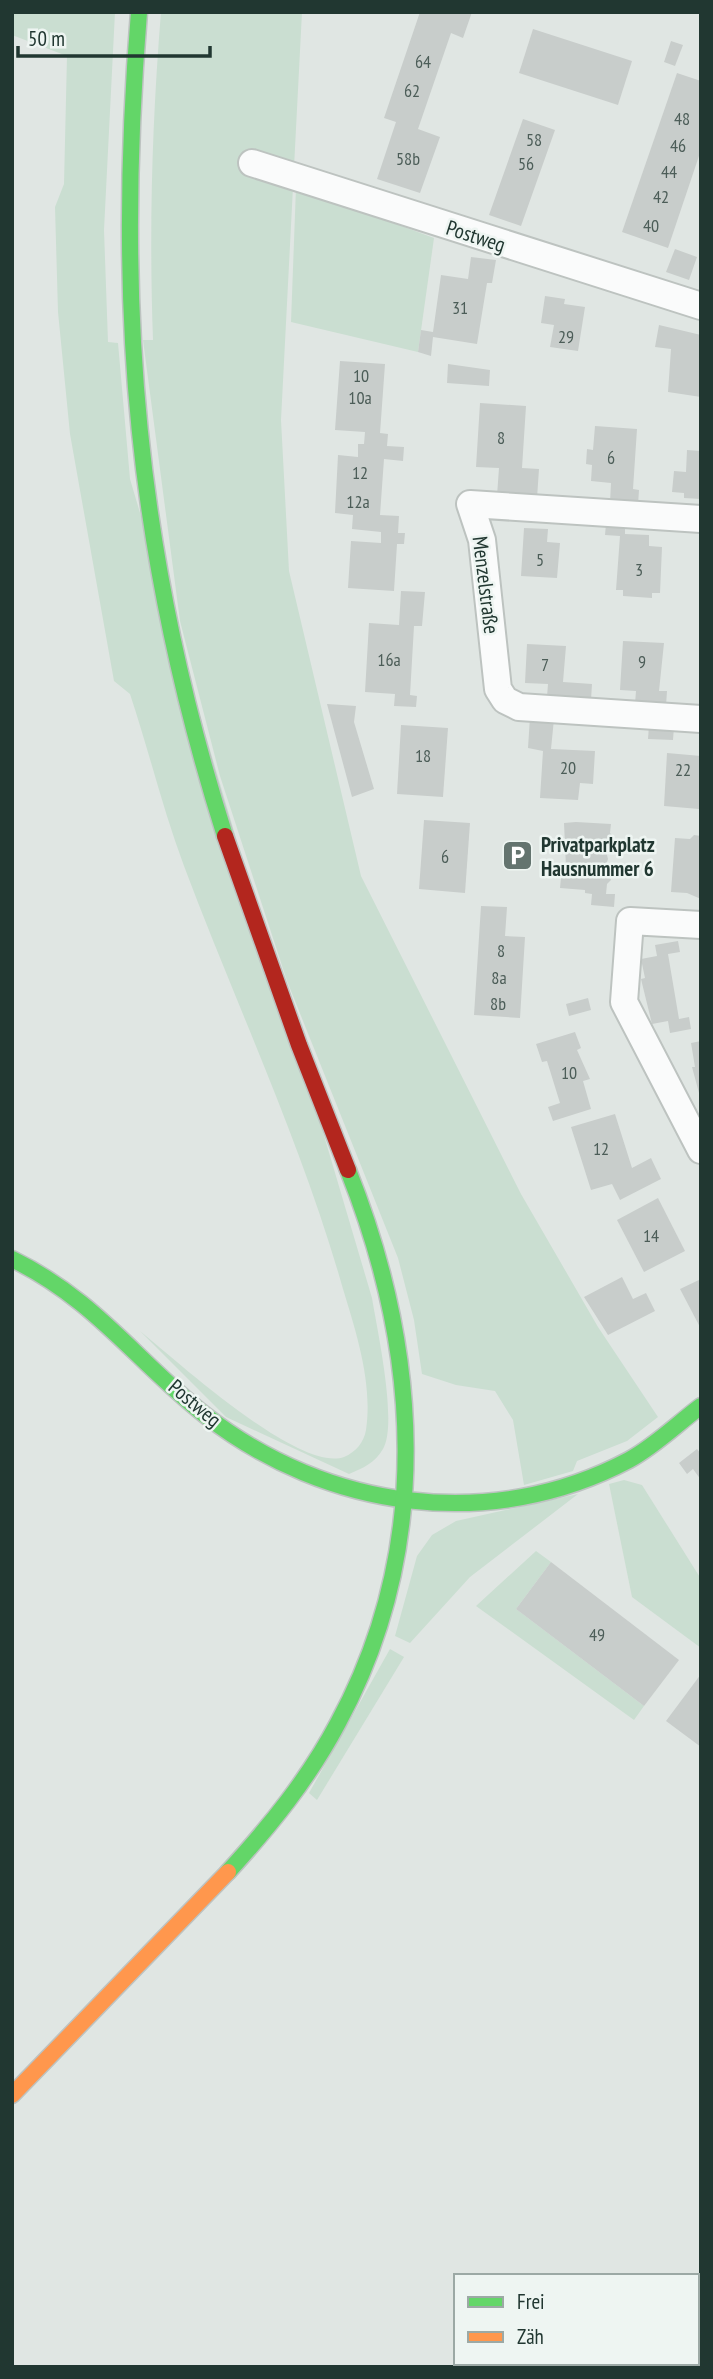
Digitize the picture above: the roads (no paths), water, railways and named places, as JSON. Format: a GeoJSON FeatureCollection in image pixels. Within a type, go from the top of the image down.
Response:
{"type":"FeatureCollection","features":[{"type":"Feature","properties":{"kind":"street"},"geometry":{"type":"LineString","coordinates":[[12,2095],[245,1855],[286,1807],[322,1753],[355,1690],[376,1635],[401,1542],[405,1500],[407,1459],[404,1377],[380,1260],[250,910],[206,770],[167,624],[143,479],[131,341],[128,157],[139,12]]}},
{"type":"Feature","properties":{"kind":"street","name":"Postweg"},"geometry":{"type":"LineString","coordinates":[[252,163],[701,306]]}},
{"type":"Feature","properties":{"kind":"street","name":"Menzelstraße"},"geometry":{"type":"LineString","coordinates":[[701,519],[470,504],[482,540],[498,689],[505,700],[519,707],[701,719]]}},
{"type":"Feature","properties":{"kind":"street"},"geometry":{"type":"LineString","coordinates":[[701,925],[630,921],[624,1002],[701,1150]]}},
{"type":"Feature","properties":{"kind":"street","name":"Postweg"},"geometry":{"type":"LineString","coordinates":[[12,1259],[57,1282],[95,1311],[206,1416],[244,1441],[302,1472],[357,1490],[405,1500],[470,1506],[534,1495],[630,1460],[701,1406]]}},
{"type":"Feature","properties":{"kind":"place","name":"Privatparkplatz Hausnummer 6"},"geometry":{"type":"Point","coordinates":[518,856]}}]}
